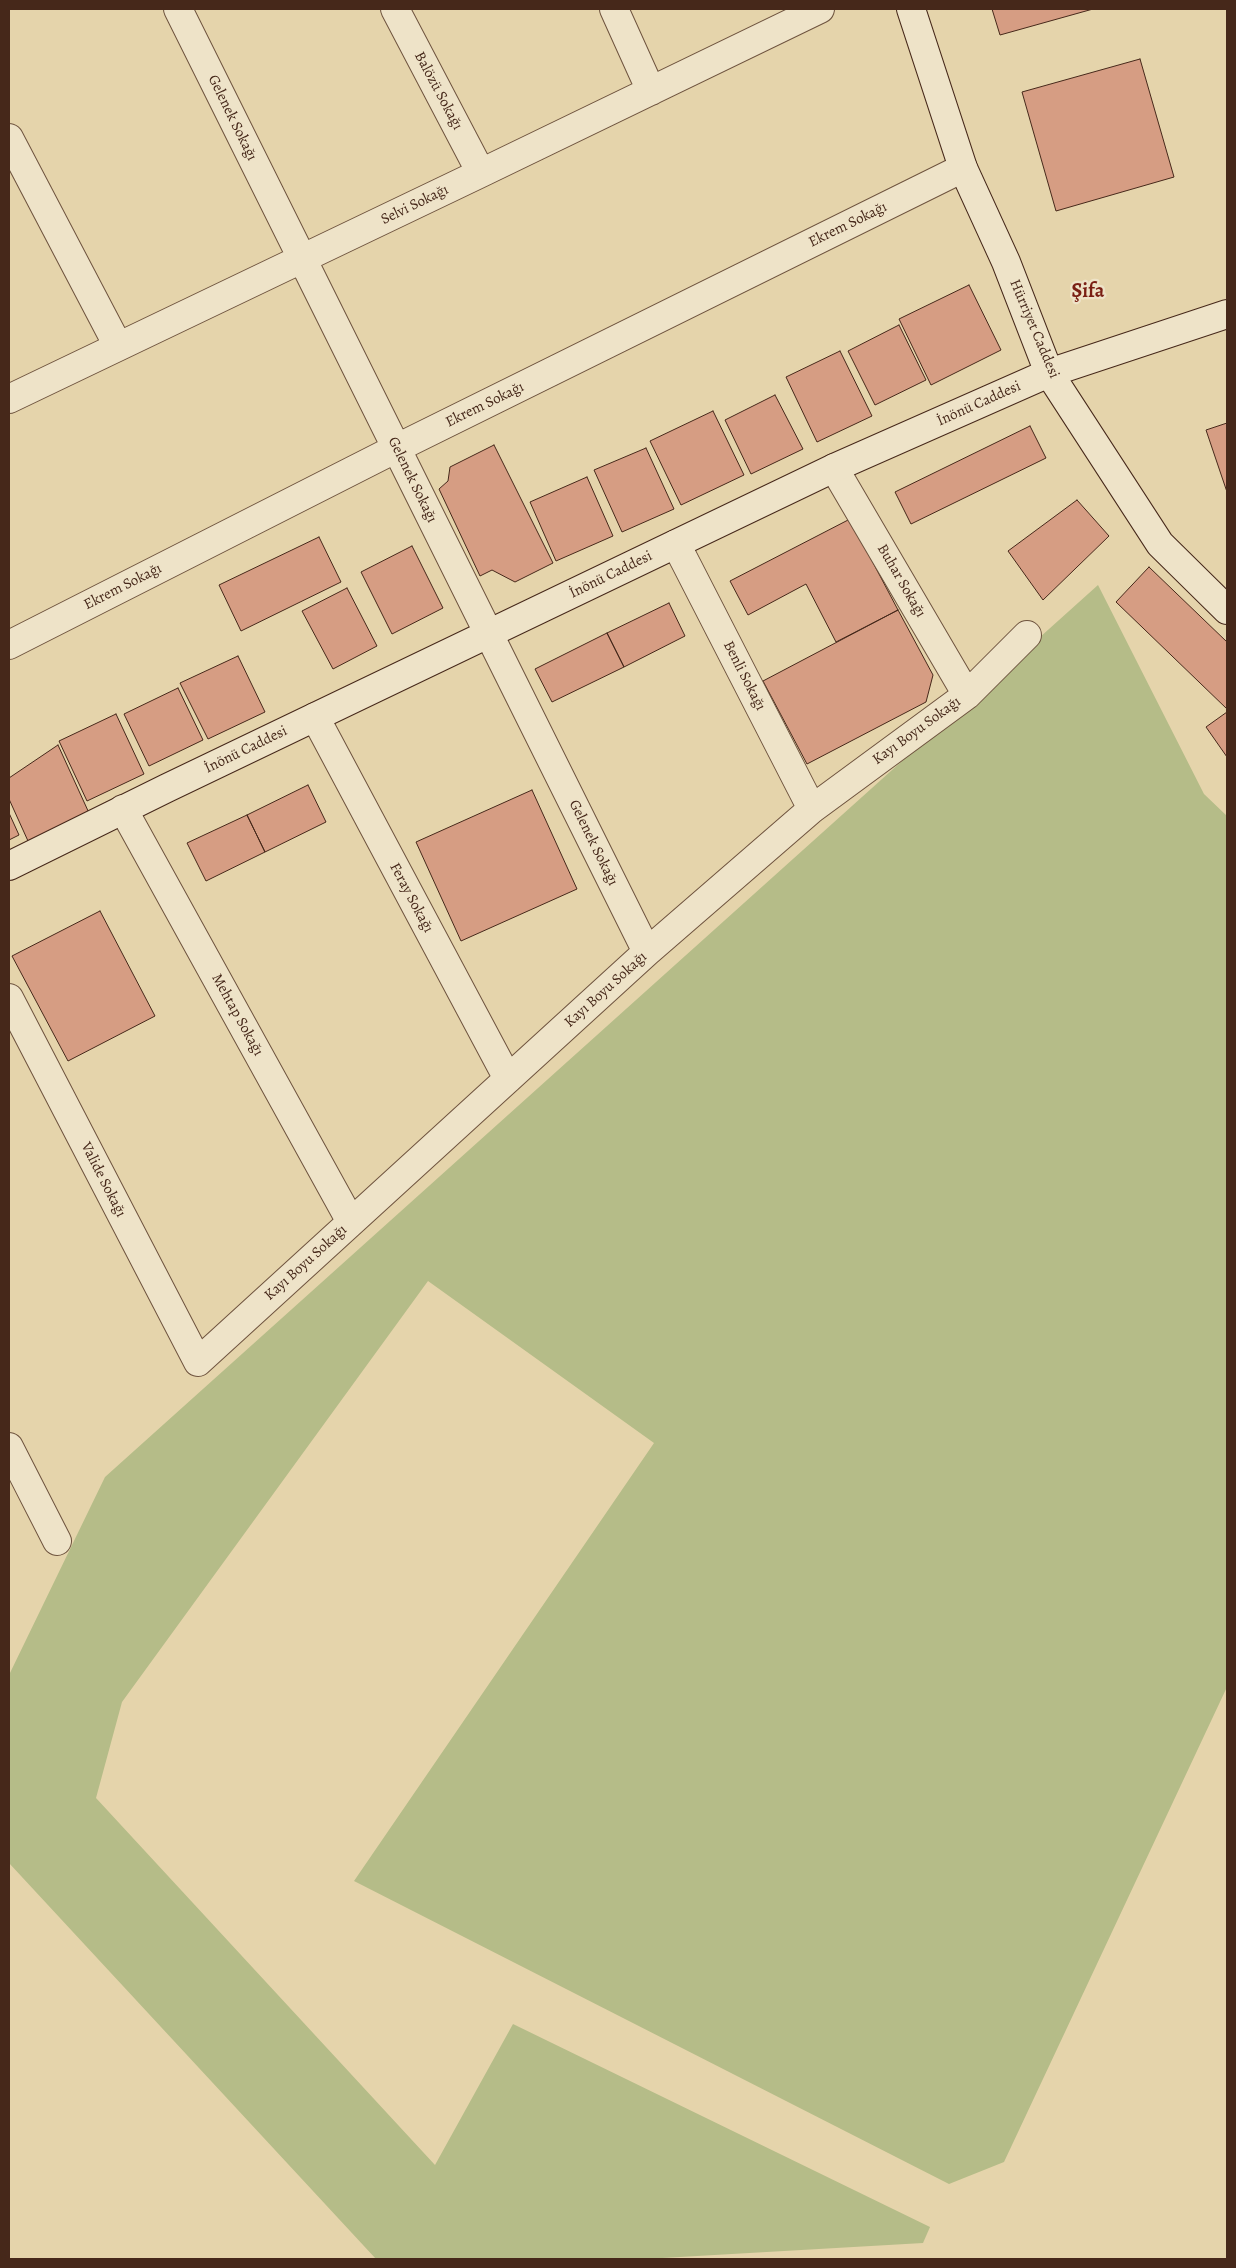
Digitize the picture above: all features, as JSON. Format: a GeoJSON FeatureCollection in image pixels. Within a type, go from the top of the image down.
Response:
{"type":"FeatureCollection","features":[{"type":"Feature","properties":{"kind":"street","name":"Gelenek Sokağı"},"geometry":{"type":"LineString","coordinates":[[178,9],[647,952]]}},
{"type":"Feature","properties":{"kind":"street","name":"Balözü Sokağı"},"geometry":{"type":"LineString","coordinates":[[394,9],[481,174]]}},
{"type":"Feature","properties":{"kind":"street"},"geometry":{"type":"LineString","coordinates":[[614,9],[651,90]]}},
{"type":"Feature","properties":{"kind":"street","name":"Selvi Sokağı"},"geometry":{"type":"LineString","coordinates":[[9,399],[481,174],[820,9]]}},
{"type":"Feature","properties":{"kind":"street","name":"Hürriyet Caddesi"},"geometry":{"type":"LineString","coordinates":[[911,9],[964,168],[1006,262],[1049,373],[1160,544],[1227,610]]}},
{"type":"Feature","properties":{"kind":"street"},"geometry":{"type":"LineString","coordinates":[[9,138],[118,346]]}},
{"type":"Feature","properties":{"kind":"street","name":"Ekrem Sokağı"},"geometry":{"type":"LineString","coordinates":[[9,645],[396,448],[964,168]]}},
{"type":"Feature","properties":{"kind":"street","name":"İnönü Caddesi"},"geometry":{"type":"LineString","coordinates":[[9,866],[488,633],[834,468],[1049,373],[1227,314]]}},
{"type":"Feature","properties":{"kind":"street","name":"Buhar Sokağı"},"geometry":{"type":"LineString","coordinates":[[834,468],[966,695]]}},
{"type":"Feature","properties":{"kind":"street","name":"Benli Sokağı"},"geometry":{"type":"LineString","coordinates":[[676,544],[812,809]]}},
{"type":"Feature","properties":{"kind":"street","name":"Kayı Boyu Sokağı"},"geometry":{"type":"LineString","coordinates":[[198,1362],[647,952],[812,809],[966,695],[1027,635]]}},
{"type":"Feature","properties":{"kind":"street","name":"Feray Sokağı"},"geometry":{"type":"LineString","coordinates":[[315,717],[508,1079]]}},
{"type":"Feature","properties":{"kind":"street","name":"Mehtap Sokağı"},"geometry":{"type":"LineString","coordinates":[[124,809],[351,1222]]}},
{"type":"Feature","properties":{"kind":"street","name":"Valide Sokağı"},"geometry":{"type":"LineString","coordinates":[[9,998],[198,1362]]}},
{"type":"Feature","properties":{"kind":"street"},"geometry":{"type":"LineString","coordinates":[[9,1447],[57,1541]]}},
{"type":"Feature","properties":{"kind":"green space"},"geometry":{"type":"Polygon","coordinates":[[[1098,585],[1204,794],[1227,816],[1227,1687],[1004,2162],[949,2184],[354,1881],[654,1443],[428,1281],[122,1702],[96,1798],[435,2165],[513,2024],[930,2227],[923,2243],[645,2259],[376,2259],[9,1863],[9,1675],[105,1477],[1098,585]]]}},
{"type":"Feature","properties":{"kind":"building"},"geometry":{"type":"Polygon","coordinates":[[[992,9],[1093,9],[1000,35],[992,9]]]}},
{"type":"Feature","properties":{"kind":"building"},"geometry":{"type":"Polygon","coordinates":[[[1140,59],[1174,177],[1056,211],[1022,92],[1140,59]]]}},
{"type":"Feature","properties":{"kind":"building"},"geometry":{"type":"Polygon","coordinates":[[[969,285],[1001,350],[931,385],[899,319],[969,285]]]}},
{"type":"Feature","properties":{"kind":"building"},"geometry":{"type":"Polygon","coordinates":[[[899,325],[926,380],[875,405],[848,351],[899,325]]]}},
{"type":"Feature","properties":{"kind":"building"},"geometry":{"type":"Polygon","coordinates":[[[840,351],[872,416],[817,442],[786,377],[840,351]]]}},
{"type":"Feature","properties":{"kind":"building"},"geometry":{"type":"Polygon","coordinates":[[[775,395],[803,449],[751,474],[725,420],[775,395]]]}},
{"type":"Feature","properties":{"kind":"building"},"geometry":{"type":"Polygon","coordinates":[[[713,411],[744,475],[681,505],[650,441],[713,411]]]}},
{"type":"Feature","properties":{"kind":"building"},"geometry":{"type":"Polygon","coordinates":[[[1227,423],[1227,492],[1206,430],[1227,423]]]}},
{"type":"Feature","properties":{"kind":"building"},"geometry":{"type":"Polygon","coordinates":[[[1030,426],[1046,458],[911,524],[895,492],[1030,426]]]}},
{"type":"Feature","properties":{"kind":"building"},"geometry":{"type":"Polygon","coordinates":[[[494,445],[553,563],[515,582],[492,570],[480,576],[439,489],[448,481],[450,467],[494,445]]]}},
{"type":"Feature","properties":{"kind":"building"},"geometry":{"type":"Polygon","coordinates":[[[646,448],[674,509],[622,532],[594,470],[646,448]]]}},
{"type":"Feature","properties":{"kind":"building"},"geometry":{"type":"Polygon","coordinates":[[[587,477],[613,536],[556,561],[530,502],[587,477]]]}},
{"type":"Feature","properties":{"kind":"building"},"geometry":{"type":"Polygon","coordinates":[[[1077,500],[1109,536],[1043,600],[1008,551],[1077,500]]]}},
{"type":"Feature","properties":{"kind":"building"},"geometry":{"type":"Polygon","coordinates":[[[850,519],[898,610],[836,642],[806,584],[748,615],[730,581],[850,519]]]}},
{"type":"Feature","properties":{"kind":"building"},"geometry":{"type":"Polygon","coordinates":[[[319,537],[341,582],[241,631],[219,585],[319,537]]]}},
{"type":"Feature","properties":{"kind":"building"},"geometry":{"type":"Polygon","coordinates":[[[412,546],[443,608],[392,634],[361,572],[412,546]]]}},
{"type":"Feature","properties":{"kind":"building"},"geometry":{"type":"Polygon","coordinates":[[[1149,567],[1227,642],[1227,709],[1116,602],[1149,567]]]}},
{"type":"Feature","properties":{"kind":"building"},"geometry":{"type":"Polygon","coordinates":[[[347,588],[377,646],[333,669],[302,611],[347,588]]]}},
{"type":"Feature","properties":{"kind":"building"},"geometry":{"type":"Polygon","coordinates":[[[669,603],[685,636],[624,667],[607,633],[669,603]]]}},
{"type":"Feature","properties":{"kind":"building"},"geometry":{"type":"Polygon","coordinates":[[[898,610],[933,675],[926,702],[807,764],[763,681],[898,610]]]}},
{"type":"Feature","properties":{"kind":"building"},"geometry":{"type":"Polygon","coordinates":[[[607,633],[624,667],[552,702],[535,669],[607,633]]]}},
{"type":"Feature","properties":{"kind":"building"},"geometry":{"type":"Polygon","coordinates":[[[238,656],[265,712],[208,739],[180,683],[238,656]]]}},
{"type":"Feature","properties":{"kind":"building"},"geometry":{"type":"Polygon","coordinates":[[[178,688],[203,740],[149,766],[124,714],[178,688]]]}},
{"type":"Feature","properties":{"kind":"building"},"geometry":{"type":"Polygon","coordinates":[[[1227,712],[1227,757],[1206,727],[1227,712]]]}},
{"type":"Feature","properties":{"kind":"building"},"geometry":{"type":"Polygon","coordinates":[[[116,714],[144,774],[87,801],[59,741],[116,714]]]}},
{"type":"Feature","properties":{"kind":"building"},"geometry":{"type":"Polygon","coordinates":[[[58,745],[89,813],[28,841],[9,799],[9,778],[58,745]]]}},
{"type":"Feature","properties":{"kind":"building"},"geometry":{"type":"Polygon","coordinates":[[[308,785],[326,822],[265,852],[247,815],[308,785]]]}},
{"type":"Feature","properties":{"kind":"building"},"geometry":{"type":"Polygon","coordinates":[[[532,790],[577,889],[461,941],[416,842],[532,790]]]}},
{"type":"Feature","properties":{"kind":"building"},"geometry":{"type":"Polygon","coordinates":[[[9,813],[19,835],[9,840],[9,813]]]}},
{"type":"Feature","properties":{"kind":"building"},"geometry":{"type":"Polygon","coordinates":[[[247,815],[265,852],[206,881],[187,843],[247,815]]]}},
{"type":"Feature","properties":{"kind":"building"},"geometry":{"type":"Polygon","coordinates":[[[100,911],[155,1016],[68,1061],[12,956],[100,911]]]}},
{"type":"Feature","properties":{"kind":"district","name":"Şifa"},"geometry":{"type":"Point","coordinates":[1088,292]}}]}
